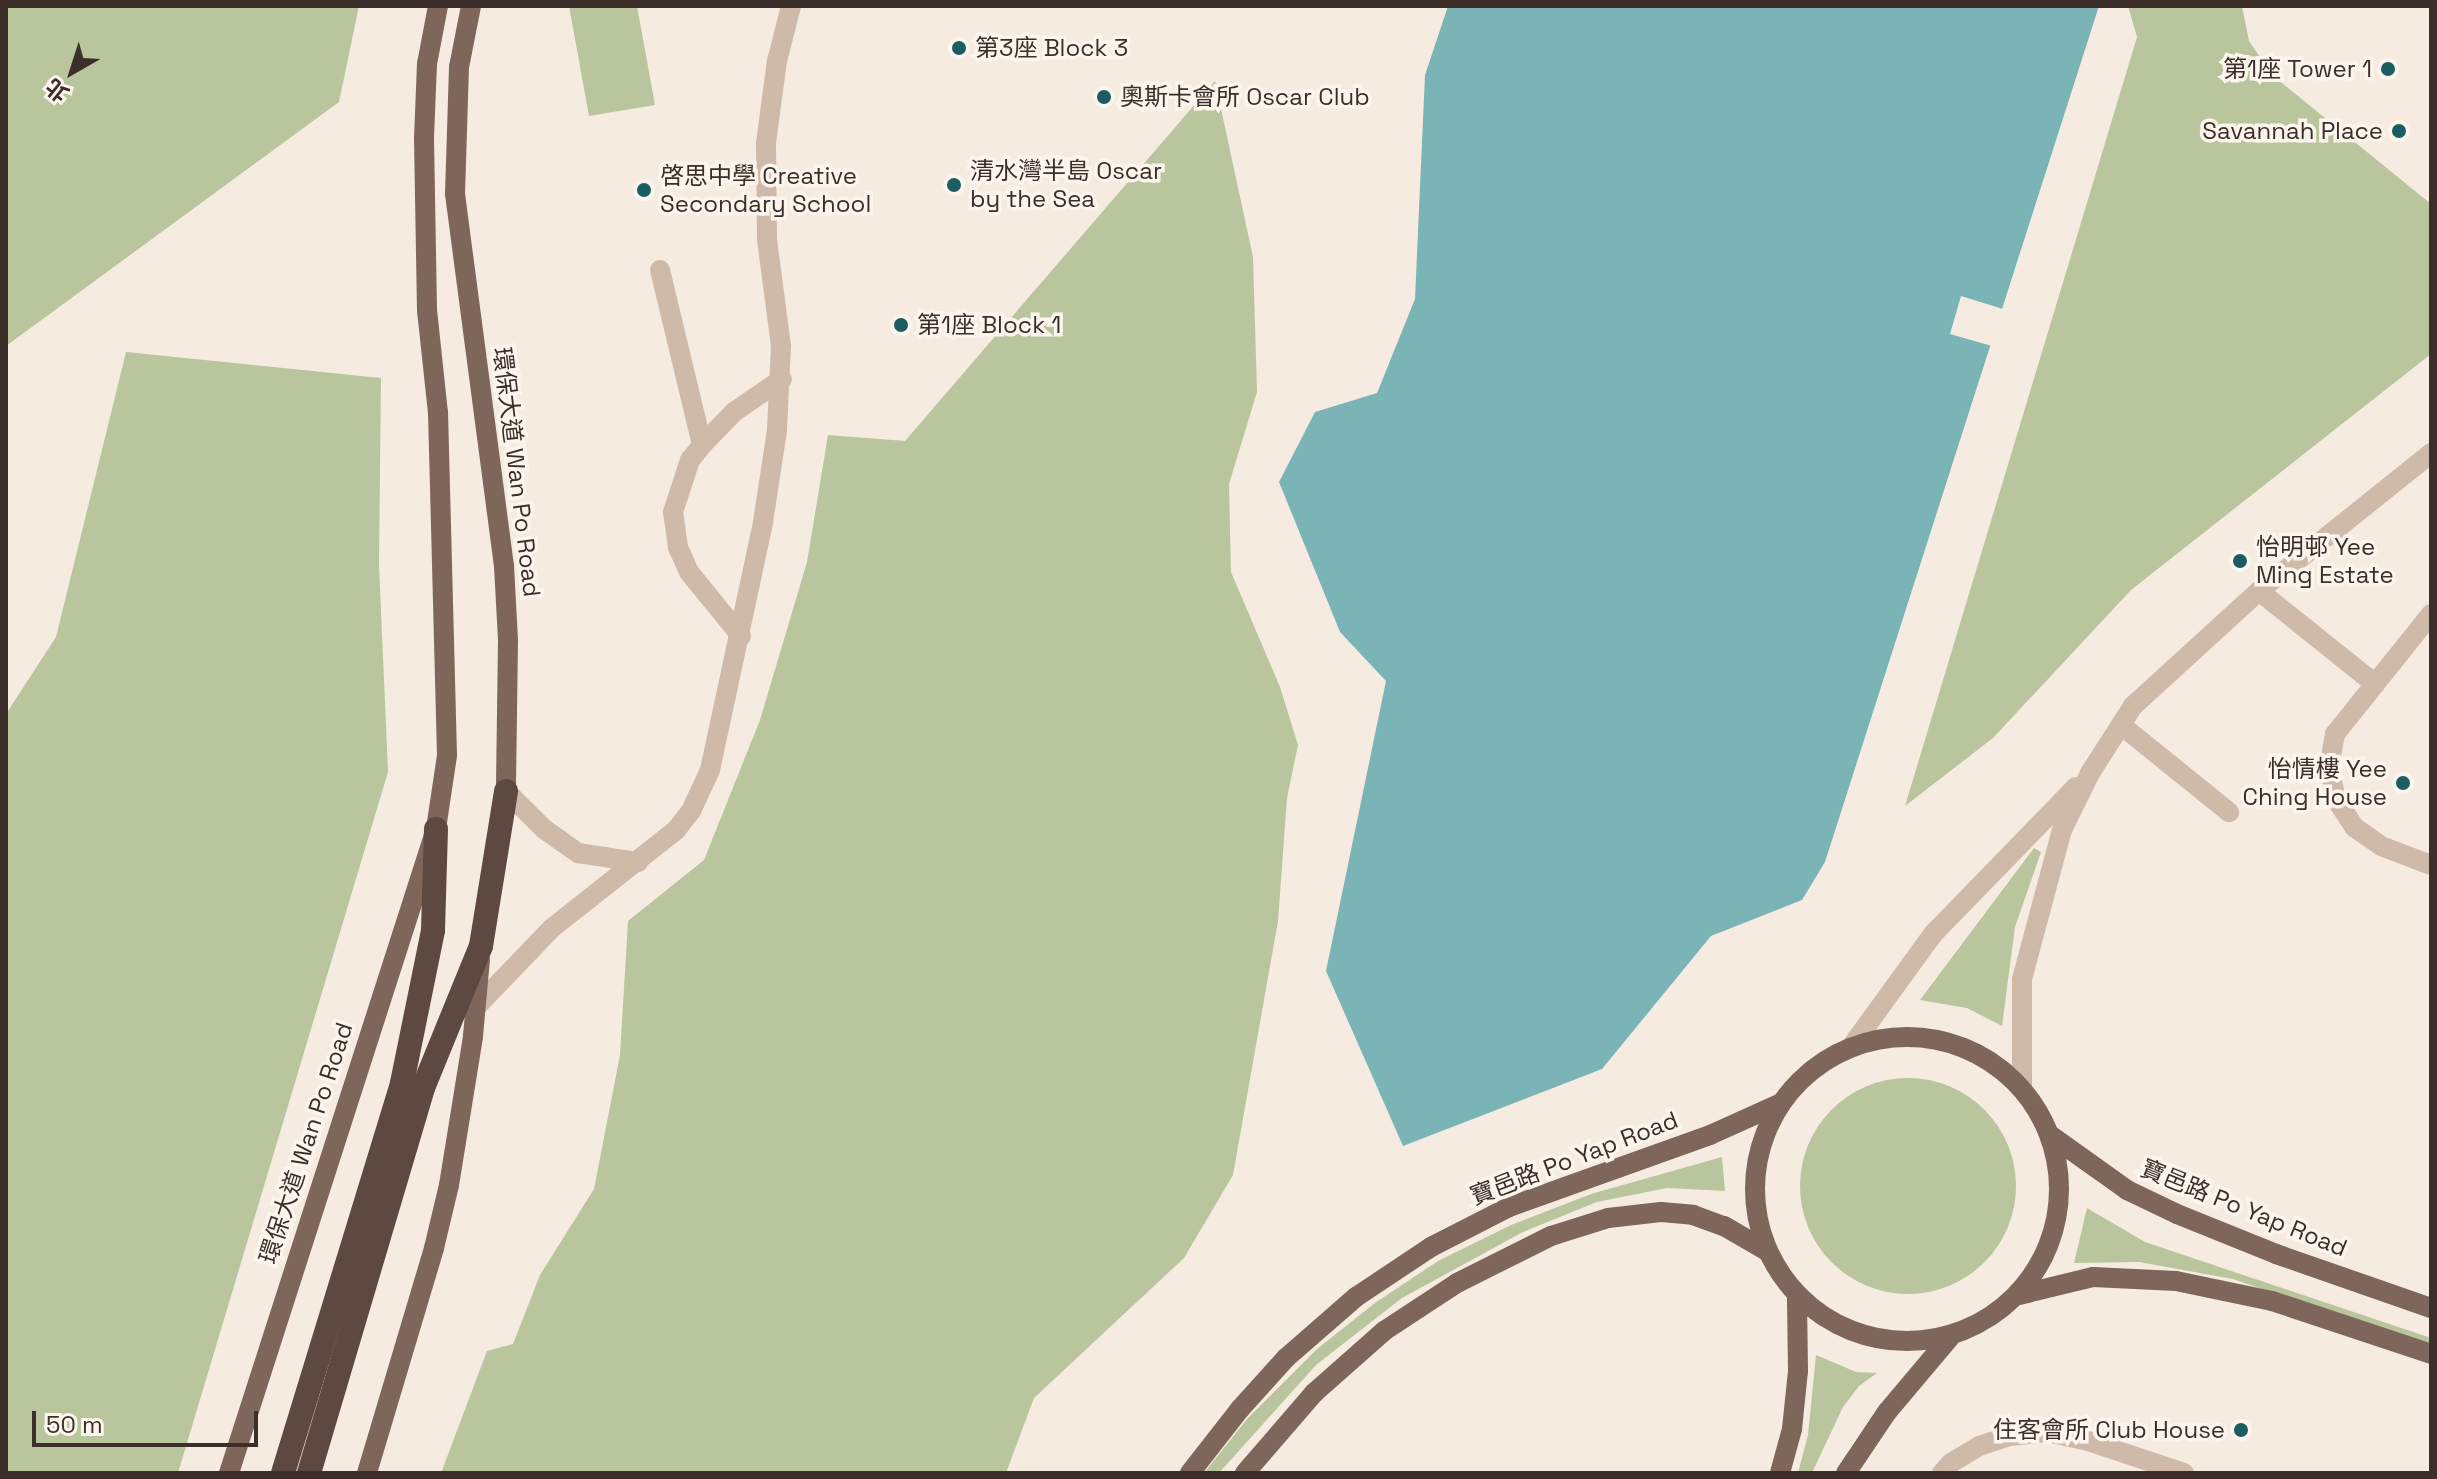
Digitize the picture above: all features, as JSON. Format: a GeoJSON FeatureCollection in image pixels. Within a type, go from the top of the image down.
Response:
{"type":"FeatureCollection","features":[{"type":"Feature","properties":{"kind":"highway","name":"環保大道 Wan Po Road"},"geometry":{"type":"LineString","coordinates":[[283,1473],[366,1236],[481,946],[506,791]]}},
{"type":"Feature","properties":{"kind":"highway","name":"環保大道 Wan Po Road"},"geometry":{"type":"LineString","coordinates":[[309,1473],[425,977],[433,930],[436,829]]}},
{"type":"Feature","properties":{"kind":"main road","name":"環保大道 Wan Po Road"},"geometry":{"type":"LineString","coordinates":[[229,1473],[436,829],[447,755],[438,413],[427,310],[424,138],[427,64],[438,6]]}},
{"type":"Feature","properties":{"kind":"main road","name":"環保大道 Wan Po Road"},"geometry":{"type":"LineString","coordinates":[[471,6],[459,67],[455,194],[504,566],[508,641],[506,791]]}},
{"type":"Feature","properties":{"kind":"main road","name":"環保大道 Wan Po Road"},"geometry":{"type":"LineString","coordinates":[[367,1473],[440,1223],[455,1150],[477,1006],[481,946]]}},
{"type":"Feature","properties":{"kind":"main road","name":"寶邑路 Po Yap Road"},"geometry":{"type":"LineString","coordinates":[[1896,1036],[1939,1040],[1986,1058],[2022,1089],[2050,1135],[2060,1186],[2058,1216],[2037,1271],[2019,1295],[1976,1326],[1951,1336],[1910,1342],[1868,1337],[1830,1321],[1797,1296],[1767,1251],[1756,1214],[1754,1176],[1762,1138],[1779,1104],[1811,1070],[1851,1047],[1896,1036]]}},
{"type":"Feature","properties":{"kind":"main road","name":"寶邑路 Po Yap Road"},"geometry":{"type":"LineString","coordinates":[[1190,1473],[1240,1409],[1286,1358],[1356,1297],[1399,1266],[1509,1207],[1710,1135],[1779,1104]]}},
{"type":"Feature","properties":{"kind":"main road","name":"寶邑路 Po Yap Road"},"geometry":{"type":"LineString","coordinates":[[2050,1135],[2127,1190],[2177,1214],[2276,1254],[2431,1308]]}},
{"type":"Feature","properties":{"kind":"main road","name":"寶邑路 Po Yap Road"},"geometry":{"type":"LineString","coordinates":[[1245,1473],[1314,1393],[1384,1331],[1457,1283],[1551,1236],[1608,1218],[1661,1212],[1693,1215],[1724,1226],[1767,1251]]}},
{"type":"Feature","properties":{"kind":"main road","name":"寶邑路 Po Yap Road"},"geometry":{"type":"LineString","coordinates":[[2019,1295],[2093,1277],[2176,1281],[2272,1301],[2431,1354]]}},
{"type":"Feature","properties":{"kind":"main road"},"geometry":{"type":"LineString","coordinates":[[1780,1473],[1792,1429],[1798,1371],[1797,1296]]}},
{"type":"Feature","properties":{"kind":"main road"},"geometry":{"type":"LineString","coordinates":[[1846,1473],[1887,1412],[1951,1336]]}},
{"type":"Feature","properties":{"kind":"street"},"geometry":{"type":"LineString","coordinates":[[477,1006],[552,928],[676,830],[701,793],[716,749],[763,522],[782,379],[765,193],[771,101],[791,6]]}},
{"type":"Feature","properties":{"kind":"street"},"geometry":{"type":"LineString","coordinates":[[660,270],[702,445]]}},
{"type":"Feature","properties":{"kind":"street"},"geometry":{"type":"LineString","coordinates":[[741,636],[689,572],[678,547],[673,512],[690,460],[702,445],[734,412],[782,379]]}},
{"type":"Feature","properties":{"kind":"street"},"geometry":{"type":"LineString","coordinates":[[2022,1089],[2022,979],[2062,830],[2090,773],[2133,706],[2259,591],[2431,453]]}},
{"type":"Feature","properties":{"kind":"street"},"geometry":{"type":"LineString","coordinates":[[2259,591],[2375,684]]}},
{"type":"Feature","properties":{"kind":"street"},"geometry":{"type":"LineString","coordinates":[[2431,614],[2335,734],[2329,767],[2336,799],[2354,827],[2381,846],[2431,865]]}},
{"type":"Feature","properties":{"kind":"street"},"geometry":{"type":"LineString","coordinates":[[2121,725],[2229,812]]}},
{"type":"Feature","properties":{"kind":"street"},"geometry":{"type":"LineString","coordinates":[[1851,1047],[1933,934],[2090,773]]}},
{"type":"Feature","properties":{"kind":"street"},"geometry":{"type":"LineString","coordinates":[[506,791],[544,829],[578,853],[638,862]]}},
{"type":"Feature","properties":{"kind":"street"},"geometry":{"type":"LineString","coordinates":[[1942,1473],[1951,1463],[1979,1446],[2010,1436],[2047,1432],[2088,1441],[2184,1473]]}},
{"type":"Feature","properties":{"kind":"green space"},"geometry":{"type":"Polygon","coordinates":[[[6,6],[359,6],[339,102],[6,346],[6,6]]]}},
{"type":"Feature","properties":{"kind":"green space"},"geometry":{"type":"Polygon","coordinates":[[[569,6],[637,6],[655,105],[589,116],[569,6]]]}},
{"type":"Feature","properties":{"kind":"green space"},"geometry":{"type":"Polygon","coordinates":[[[2128,6],[2242,6],[2249,41],[2272,75],[2431,204],[2431,354],[2131,590],[1993,738],[1905,806],[2137,37],[2128,6]]]}},
{"type":"Feature","properties":{"kind":"green space"},"geometry":{"type":"Polygon","coordinates":[[[1215,81],[1253,257],[1257,392],[1229,484],[1231,572],[1280,687],[1298,745],[1287,798],[1278,921],[1233,1175],[1184,1258],[1034,1398],[1006,1473],[441,1473],[487,1351],[513,1344],[540,1275],[594,1189],[620,1055],[628,921],[704,860],[760,720],[807,562],[828,435],[905,441],[1215,81]]]}},
{"type":"Feature","properties":{"kind":"green space"},"geometry":{"type":"Polygon","coordinates":[[[126,352],[381,378],[379,564],[388,772],[178,1473],[6,1473],[6,714],[56,637],[126,352]]]}},
{"type":"Feature","properties":{"kind":"green space"},"geometry":{"type":"Polygon","coordinates":[[[2034,848],[2041,852],[2015,927],[2002,1026],[1967,1008],[1920,1000],[2034,848]]]}},
{"type":"Feature","properties":{"kind":"green space"},"geometry":{"type":"Polygon","coordinates":[[[1908,1078],[1950,1086],[1985,1109],[2008,1144],[2016,1186],[2008,1228],[1985,1263],[1950,1286],[1908,1294],[1866,1286],[1831,1263],[1808,1228],[1800,1186],[1808,1144],[1831,1109],[1866,1086],[1908,1078]]]}},
{"type":"Feature","properties":{"kind":"green space"},"geometry":{"type":"Polygon","coordinates":[[[1722,1157],[1725,1191],[1667,1188],[1597,1202],[1523,1232],[1402,1298],[1316,1365],[1219,1473],[1204,1473],[1247,1419],[1317,1349],[1375,1303],[1438,1261],[1511,1225],[1591,1194],[1722,1157]]]}},
{"type":"Feature","properties":{"kind":"green space"},"geometry":{"type":"Polygon","coordinates":[[[2087,1208],[2145,1242],[2431,1338],[2431,1347],[2233,1279],[2139,1262],[2074,1263],[2087,1208]]]}},
{"type":"Feature","properties":{"kind":"green space"},"geometry":{"type":"Polygon","coordinates":[[[1816,1355],[1856,1372],[1877,1373],[1859,1386],[1843,1407],[1812,1473],[1798,1473],[1808,1435],[1816,1355]]]}},
{"type":"Feature","properties":{"kind":"water"},"geometry":{"type":"Polygon","coordinates":[[[1448,6],[2099,6],[1825,862],[1802,900],[1711,936],[1602,1069],[1403,1146],[1326,971],[1386,681],[1340,632],[1279,482],[1315,412],[1377,393],[1415,299],[1425,75],[1448,6]]]}},
{"type":"Feature","properties":{"kind":"pier"},"geometry":{"type":"Polygon","coordinates":[[[1961,296],[2003,309],[1992,346],[1950,334],[1961,296]]]}},
{"type":"Feature","properties":{"kind":"place","name":"第3座 Block 3"},"geometry":{"type":"Point","coordinates":[959,48]}},
{"type":"Feature","properties":{"kind":"place","name":"第1座 Tower 1"},"geometry":{"type":"Point","coordinates":[2388,69]}},
{"type":"Feature","properties":{"kind":"place","name":"奧斯卡會所 Oscar Club"},"geometry":{"type":"Point","coordinates":[1104,97]}},
{"type":"Feature","properties":{"kind":"place","name":"Savannah Place"},"geometry":{"type":"Point","coordinates":[2399,131]}},
{"type":"Feature","properties":{"kind":"place","name":"清水灣半島 Oscar by the Sea"},"geometry":{"type":"Point","coordinates":[954,185]}},
{"type":"Feature","properties":{"kind":"place","name":"啓思中學 Creative Secondary School"},"geometry":{"type":"Point","coordinates":[644,190]}},
{"type":"Feature","properties":{"kind":"place","name":"第1座 Block 1"},"geometry":{"type":"Point","coordinates":[901,325]}},
{"type":"Feature","properties":{"kind":"place","name":"怡明邨 Yee Ming Estate"},"geometry":{"type":"Point","coordinates":[2240,561]}},
{"type":"Feature","properties":{"kind":"place","name":"怡情樓 Yee Ching House"},"geometry":{"type":"Point","coordinates":[2403,783]}},
{"type":"Feature","properties":{"kind":"place","name":"住客會所 Club House"},"geometry":{"type":"Point","coordinates":[2241,1430]}}]}
